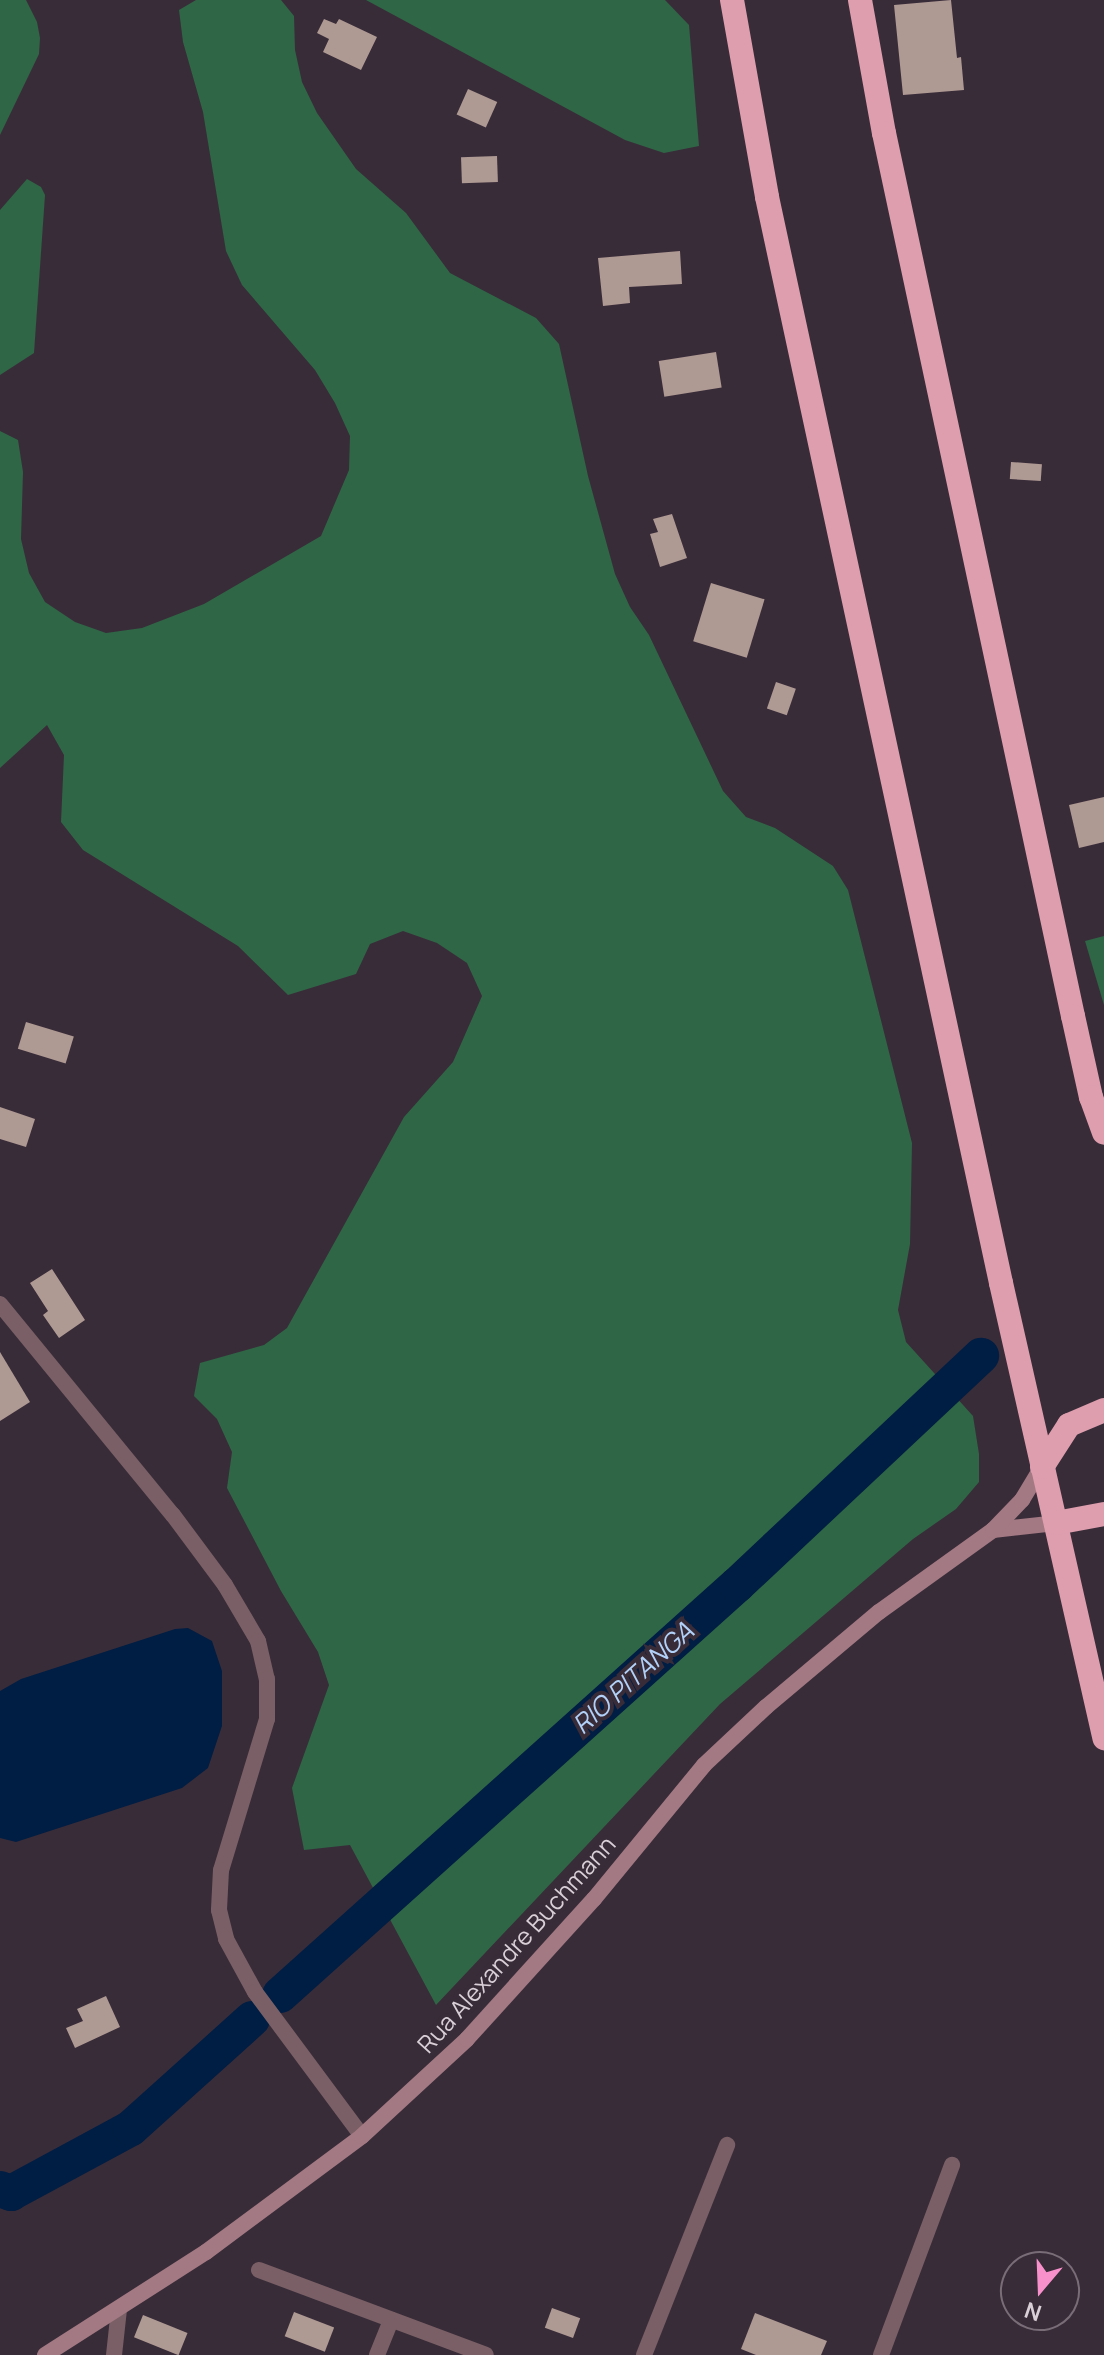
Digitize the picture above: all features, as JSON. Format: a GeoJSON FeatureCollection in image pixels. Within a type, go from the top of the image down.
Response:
{"type":"FeatureCollection","features":[{"type":"Feature","properties":{"kind":"highway"},"geometry":{"type":"LineString","coordinates":[[732,0],[767,197],[1001,1283],[1104,1738]]}},
{"type":"Feature","properties":{"kind":"highway"},"geometry":{"type":"LineString","coordinates":[[860,0],[884,133],[1073,1016],[1091,1097],[1104,1133]]}},
{"type":"Feature","properties":{"kind":"highway"},"geometry":{"type":"LineString","coordinates":[[1042,1467],[1069,1425],[1104,1410]]}},
{"type":"Feature","properties":{"kind":"highway"},"geometry":{"type":"LineString","coordinates":[[1056,1523],[1104,1514]]}},
{"type":"Feature","properties":{"kind":"main road","name":"Rua Alexandre Buchmann"},"geometry":{"type":"LineString","coordinates":[[45,2355],[250,2222],[362,2136],[467,2039],[594,1899],[704,1765],[766,1707],[879,1612],[993,1530],[1022,1500],[1042,1467]]}},
{"type":"Feature","properties":{"kind":"main road","name":"Rua Alexandre Buchmann"},"geometry":{"type":"LineString","coordinates":[[993,1530],[1056,1523]]}},
{"type":"Feature","properties":{"kind":"street"},"geometry":{"type":"LineString","coordinates":[[0,1304],[173,1515],[225,1585],[258,1641],[267,1679],[267,1719],[221,1870],[219,1910],[226,1939],[255,1992],[362,2136]]}},
{"type":"Feature","properties":{"kind":"street"},"geometry":{"type":"LineString","coordinates":[[644,2355],[727,2145]]}},
{"type":"Feature","properties":{"kind":"street"},"geometry":{"type":"LineString","coordinates":[[881,2355],[952,2165]]}},
{"type":"Feature","properties":{"kind":"street"},"geometry":{"type":"LineString","coordinates":[[259,2270],[486,2355]]}},
{"type":"Feature","properties":{"kind":"street"},"geometry":{"type":"LineString","coordinates":[[114,2355],[119,2309]]}},
{"type":"Feature","properties":{"kind":"street"},"geometry":{"type":"LineString","coordinates":[[377,2355],[391,2320]]}},
{"type":"Feature","properties":{"kind":"green space"},"geometry":{"type":"Polygon","coordinates":[[[0,0],[26,0],[37,22],[40,38],[39,54],[0,135],[0,0]]]}},
{"type":"Feature","properties":{"kind":"green space"},"geometry":{"type":"Polygon","coordinates":[[[196,0],[281,0],[294,16],[295,50],[302,82],[317,113],[356,169],[406,213],[450,273],[536,318],[559,344],[588,476],[615,574],[630,607],[649,635],[723,791],[746,817],[775,828],[833,866],[848,890],[912,1143],[910,1244],[898,1310],[906,1342],[973,1416],[979,1454],[979,1482],[956,1509],[913,1539],[720,1704],[436,2005],[350,1845],[304,1850],[292,1788],[329,1685],[318,1652],[281,1591],[227,1488],[232,1452],[217,1419],[194,1396],[200,1363],[264,1345],[287,1328],[404,1117],[453,1062],[482,996],[467,963],[437,943],[403,931],[370,944],[356,974],[288,995],[238,946],[83,850],[61,822],[64,755],[47,725],[0,768],[0,431],[18,440],[23,472],[21,539],[29,573],[45,602],[75,622],[106,633],[142,628],[204,604],[321,536],[349,470],[350,436],[335,403],[315,370],[242,285],[226,251],[203,112],[183,42],[179,10],[196,0]]]}},
{"type":"Feature","properties":{"kind":"green space"},"geometry":{"type":"Polygon","coordinates":[[[366,0],[665,0],[689,25],[699,146],[664,153],[625,140],[366,0]]]}},
{"type":"Feature","properties":{"kind":"green space"},"geometry":{"type":"Polygon","coordinates":[[[27,179],[41,187],[45,195],[34,353],[0,375],[0,210],[27,179]]]}},
{"type":"Feature","properties":{"kind":"green space"},"geometry":{"type":"Polygon","coordinates":[[[1104,936],[1104,1005],[1085,941],[1104,936]]]}},
{"type":"Feature","properties":{"kind":"water"},"geometry":{"type":"Polygon","coordinates":[[[188,1628],[212,1641],[222,1671],[222,1726],[208,1768],[182,1788],[16,1842],[0,1838],[0,1691],[21,1679],[175,1629],[188,1628]]]}},
{"type":"Feature","properties":{"kind":"building"},"geometry":{"type":"Polygon","coordinates":[[[951,0],[964,90],[903,95],[894,5],[951,0]]]}},
{"type":"Feature","properties":{"kind":"building"},"geometry":{"type":"Polygon","coordinates":[[[324,19],[336,24],[339,19],[377,37],[361,70],[323,52],[329,39],[317,33],[324,19]]]}},
{"type":"Feature","properties":{"kind":"building"},"geometry":{"type":"Polygon","coordinates":[[[468,89],[497,102],[486,128],[457,115],[468,89]]]}},
{"type":"Feature","properties":{"kind":"building"},"geometry":{"type":"Polygon","coordinates":[[[497,156],[498,182],[462,183],[461,157],[497,156]]]}},
{"type":"Feature","properties":{"kind":"building"},"geometry":{"type":"Polygon","coordinates":[[[680,251],[682,284],[629,287],[630,303],[603,306],[598,258],[680,251]]]}},
{"type":"Feature","properties":{"kind":"building"},"geometry":{"type":"Polygon","coordinates":[[[716,352],[722,388],[664,397],[659,361],[716,352]]]}},
{"type":"Feature","properties":{"kind":"building"},"geometry":{"type":"Polygon","coordinates":[[[1011,462],[1042,464],[1041,481],[1010,479],[1011,462]]]}},
{"type":"Feature","properties":{"kind":"building"},"geometry":{"type":"Polygon","coordinates":[[[672,514],[687,558],[660,567],[650,534],[658,532],[653,519],[672,514]]]}},
{"type":"Feature","properties":{"kind":"building"},"geometry":{"type":"Polygon","coordinates":[[[711,583],[765,599],[747,658],[693,641],[711,583]]]}},
{"type":"Feature","properties":{"kind":"building"},"geometry":{"type":"Polygon","coordinates":[[[776,682],[796,689],[787,715],[767,708],[776,682]]]}},
{"type":"Feature","properties":{"kind":"building"},"geometry":{"type":"Polygon","coordinates":[[[1104,797],[1104,842],[1079,848],[1069,805],[1104,797]]]}},
{"type":"Feature","properties":{"kind":"building"},"geometry":{"type":"Polygon","coordinates":[[[26,1022],[74,1037],[66,1063],[18,1049],[26,1022]]]}},
{"type":"Feature","properties":{"kind":"building"},"geometry":{"type":"Polygon","coordinates":[[[0,1107],[35,1119],[26,1147],[0,1139],[0,1107]]]}},
{"type":"Feature","properties":{"kind":"building"},"geometry":{"type":"Polygon","coordinates":[[[52,1269],[85,1320],[59,1338],[43,1315],[48,1311],[30,1283],[52,1269]]]}},
{"type":"Feature","properties":{"kind":"building"},"geometry":{"type":"Polygon","coordinates":[[[0,1352],[30,1402],[0,1421],[0,1352]]]}},
{"type":"Feature","properties":{"kind":"building"},"geometry":{"type":"Polygon","coordinates":[[[106,1996],[120,2027],[75,2048],[66,2028],[83,2021],[77,2009],[106,1996]]]}},
{"type":"Feature","properties":{"kind":"building"},"geometry":{"type":"Polygon","coordinates":[[[552,2308],[580,2318],[573,2338],[545,2328],[552,2308]]]}},
{"type":"Feature","properties":{"kind":"building"},"geometry":{"type":"Polygon","coordinates":[[[294,2312],[334,2327],[325,2352],[285,2336],[294,2312]]]}},
{"type":"Feature","properties":{"kind":"building"},"geometry":{"type":"Polygon","coordinates":[[[755,2313],[827,2341],[821,2355],[756,2355],[741,2349],[755,2313]]]}},
{"type":"Feature","properties":{"kind":"building"},"geometry":{"type":"Polygon","coordinates":[[[143,2315],[188,2333],[179,2355],[134,2337],[143,2315]]]}},
{"type":"Feature","properties":{"kind":"waterway","name":"RIO PITANGA"},"geometry":{"type":"LineString","coordinates":[[280,1995],[737,1585],[981,1356]]}},
{"type":"Feature","properties":{"kind":"waterway","name":"RIO PITANGA"},"geometry":{"type":"LineString","coordinates":[[0,2189],[11,2193],[131,2128],[252,2019]]}}]}
